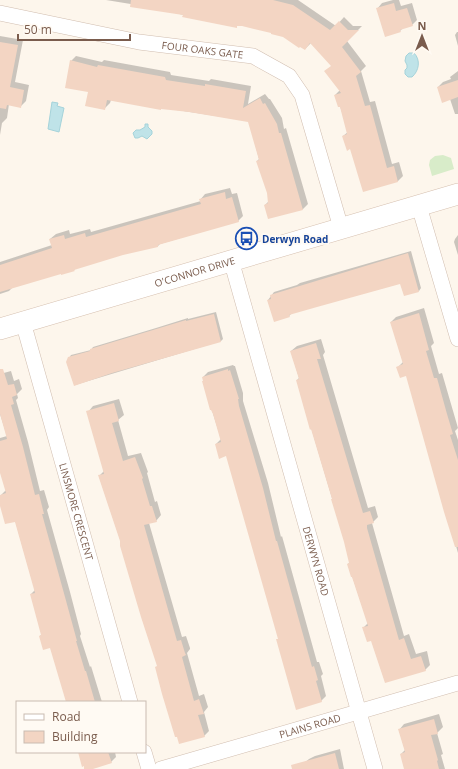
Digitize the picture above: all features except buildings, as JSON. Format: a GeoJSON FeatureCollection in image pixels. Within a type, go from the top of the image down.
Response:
{"type":"FeatureCollection","features":[{"type":"Feature","properties":{"kind":"main road","name":"O'CONNOR DRIVE"},"geometry":{"type":"LineString","coordinates":[[0,329],[458,194]]}},
{"type":"Feature","properties":{"kind":"street","name":"FOUR OAKS GATE"},"geometry":{"type":"LineString","coordinates":[[0,13],[139,42],[253,56],[289,76],[302,95],[342,228]]}},
{"type":"Feature","properties":{"kind":"street"},"geometry":{"type":"LineString","coordinates":[[420,206],[458,339]]}},
{"type":"Feature","properties":{"kind":"street","name":"DERWYN ROAD"},"geometry":{"type":"LineString","coordinates":[[231,260],[375,769]]}},
{"type":"Feature","properties":{"kind":"street","name":"LINSMORE CRESCENT"},"geometry":{"type":"LineString","coordinates":[[23,322],[130,701]]}},
{"type":"Feature","properties":{"kind":"street","name":"PLAINS ROAD"},"geometry":{"type":"LineString","coordinates":[[161,769],[458,683]]}},
{"type":"Feature","properties":{"kind":"street"},"geometry":{"type":"LineString","coordinates":[[144,753],[149,769]]}},
{"type":"Feature","properties":{"kind":"green space"},"geometry":{"type":"Polygon","coordinates":[[[443,155],[451,158],[454,169],[432,176],[429,165],[430,160],[435,156],[443,155]]]}},
{"type":"Feature","properties":{"kind":"water"},"geometry":{"type":"Polygon","coordinates":[[[409,53],[414,53],[418,59],[418,69],[412,77],[408,77],[405,74],[407,65],[405,61],[406,56],[409,53]]]}},
{"type":"Feature","properties":{"kind":"water"},"geometry":{"type":"Polygon","coordinates":[[[52,102],[58,103],[57,106],[64,108],[59,132],[48,129],[52,102]]]}},
{"type":"Feature","properties":{"kind":"water"},"geometry":{"type":"Polygon","coordinates":[[[145,124],[148,124],[152,134],[147,139],[142,136],[135,138],[133,133],[136,130],[140,130],[145,127],[145,124]]]}},
{"type":"Feature","properties":{"kind":"place","name":"Derwyn Road"},"geometry":{"type":"Point","coordinates":[247,239]}}]}
